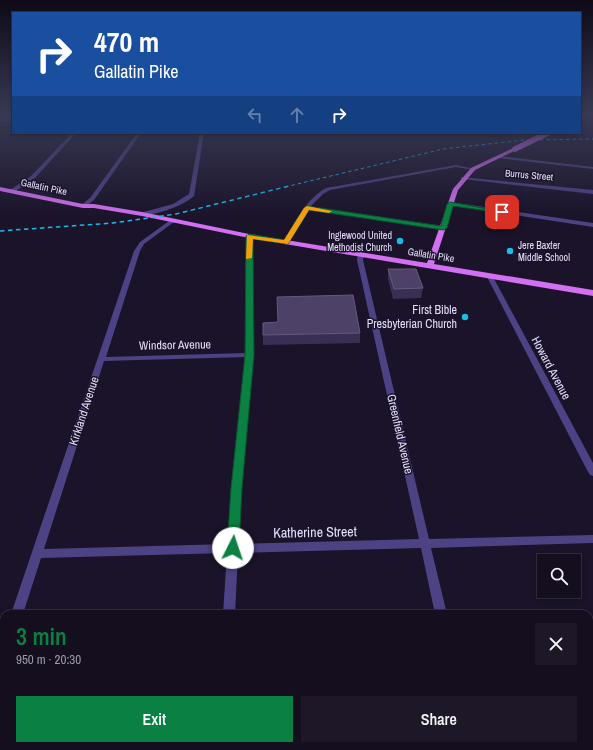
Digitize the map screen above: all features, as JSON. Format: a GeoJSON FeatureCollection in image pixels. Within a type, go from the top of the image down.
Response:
{"type":"FeatureCollection","features":[{"type":"Feature","properties":{"kind":"main road"},"geometry":{"type":"LineString","coordinates":[[430,266],[455,190],[463,178],[473,169],[513,149]]}},
{"type":"Feature","properties":{"kind":"main road","name":"Gallatin Pike"},"geometry":{"type":"LineString","coordinates":[[0,189],[83,206],[94,206],[142,214],[171,222],[250,236],[593,293]]}},
{"type":"Feature","properties":{"kind":"main road","name":"Gallatin Pike"},"geometry":{"type":"LineString","coordinates":[[83,206],[90,210],[162,223],[171,222]]}},
{"type":"Feature","properties":{"kind":"street"},"geometry":{"type":"LineString","coordinates":[[12,192],[33,177],[59,149]]}},
{"type":"Feature","properties":{"kind":"street"},"geometry":{"type":"LineString","coordinates":[[83,206],[92,198],[127,149]]}},
{"type":"Feature","properties":{"kind":"street"},"geometry":{"type":"LineString","coordinates":[[142,214],[173,206],[188,199],[192,195],[199,149]]}},
{"type":"Feature","properties":{"kind":"street"},"geometry":{"type":"LineString","coordinates":[[499,157],[593,168]]}},
{"type":"Feature","properties":{"kind":"street"},"geometry":{"type":"LineString","coordinates":[[286,242],[307,208],[318,195],[328,189],[456,166],[473,169]]}},
{"type":"Feature","properties":{"kind":"street","name":"Burrus Street"},"geometry":{"type":"LineString","coordinates":[[463,178],[593,192]]}},
{"type":"Feature","properties":{"kind":"street"},"geometry":{"type":"LineString","coordinates":[[450,204],[593,225]]}},
{"type":"Feature","properties":{"kind":"street"},"geometry":{"type":"LineString","coordinates":[[307,208],[443,228]]}},
{"type":"Feature","properties":{"kind":"street","name":"Kirkland Avenue"},"geometry":{"type":"LineString","coordinates":[[18,610],[137,251],[142,243],[171,222]]}},
{"type":"Feature","properties":{"kind":"street"},"geometry":{"type":"LineString","coordinates":[[229,610],[236,488],[250,355],[250,236]]}},
{"type":"Feature","properties":{"kind":"street","name":"Greenfield Avenue"},"geometry":{"type":"LineString","coordinates":[[361,254],[360,260],[440,610]]}},
{"type":"Feature","properties":{"kind":"street","name":"Howard Avenue"},"geometry":{"type":"LineString","coordinates":[[490,275],[593,472]]}},
{"type":"Feature","properties":{"kind":"street","name":"Windsor Avenue"},"geometry":{"type":"LineString","coordinates":[[102,359],[250,355]]}},
{"type":"Feature","properties":{"kind":"street","name":"Katherine Street"},"geometry":{"type":"LineString","coordinates":[[37,554],[593,539]]}},
{"type":"Feature","properties":{"kind":"building"},"geometry":{"type":"Polygon","coordinates":[[[388,269],[416,269],[423,288],[394,289],[388,269]]]}},
{"type":"Feature","properties":{"kind":"building"},"geometry":{"type":"Polygon","coordinates":[[[353,295],[360,333],[263,335],[263,323],[278,322],[277,297],[353,295]]]}},
{"type":"Feature","properties":{"kind":"railway"},"geometry":{"type":"LineString","coordinates":[[285,187],[443,149]]}},
{"type":"Feature","properties":{"kind":"railway"},"geometry":{"type":"LineString","coordinates":[[0,231],[113,223],[176,214],[289,186]]}},
{"type":"Feature","properties":{"kind":"slow traffic"},"geometry":{"type":"LineString","coordinates":[[249,258],[248,242],[250,236],[286,242],[307,208],[329,211]]}},
{"type":"Feature","properties":{"kind":"place","name":"Inglewood United Methodist Church"},"geometry":{"type":"Point","coordinates":[400,241]}},
{"type":"Feature","properties":{"kind":"place","name":"Jere Baxter Middle School"},"geometry":{"type":"Point","coordinates":[510,251]}},
{"type":"Feature","properties":{"kind":"place","name":"First Bible Presbyterian Church"},"geometry":{"type":"Point","coordinates":[465,317]}},
{"type":"Feature","properties":{"kind":"route"},"geometry":{"type":"LineString","coordinates":[[233,548],[236,488],[246,406],[250,355],[248,242],[250,236],[286,242],[307,208],[443,228],[450,204],[502,212]]}}]}
